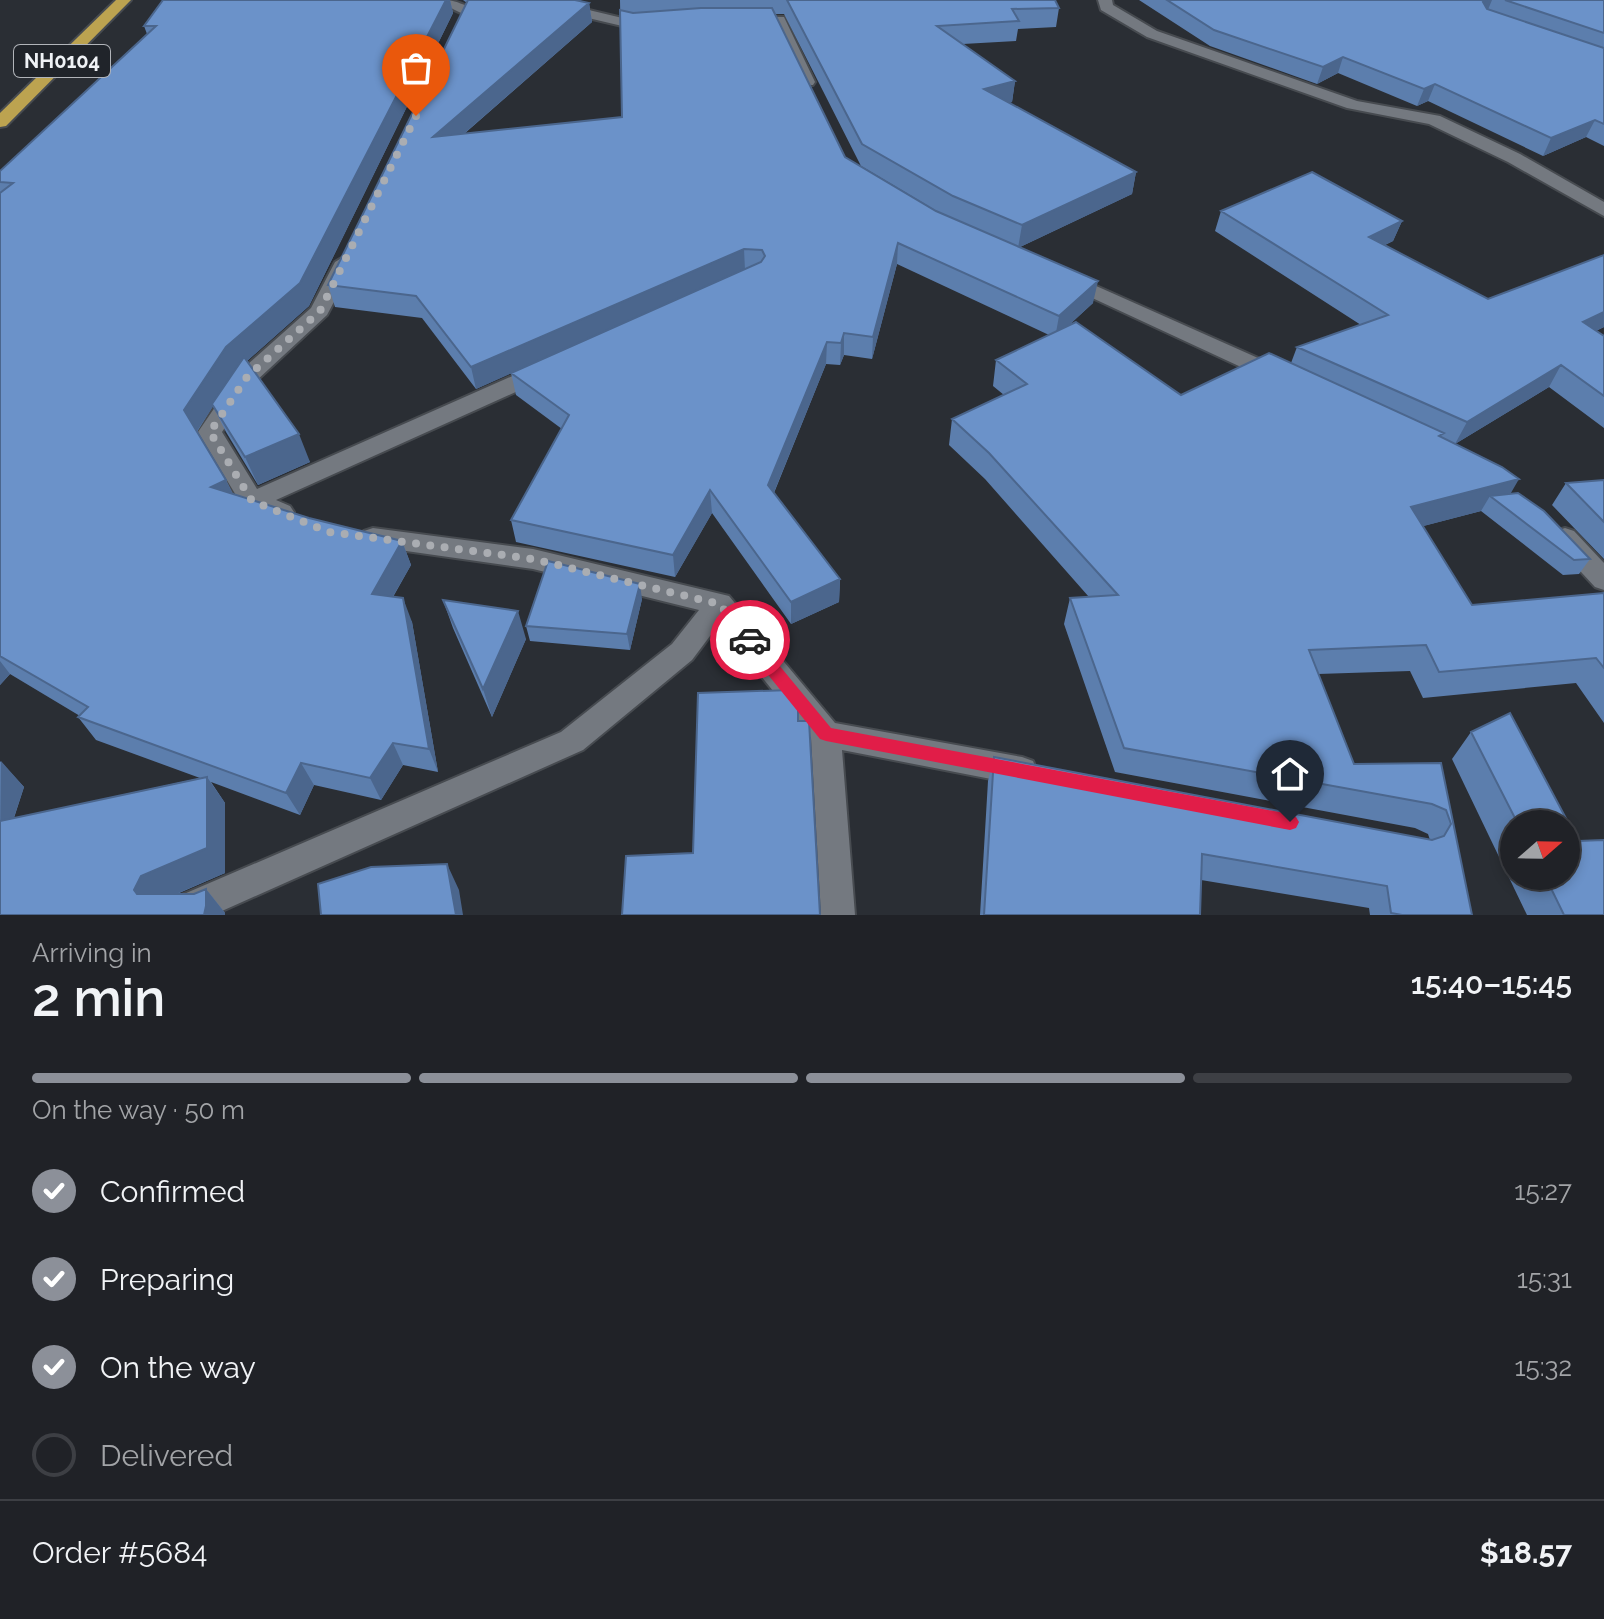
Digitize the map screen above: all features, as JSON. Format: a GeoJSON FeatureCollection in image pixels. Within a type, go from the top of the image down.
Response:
{"type":"FeatureCollection","features":[{"type":"Feature","properties":{"kind":"highway","name":"NH0104"},"geometry":{"type":"LineString","coordinates":[[0,122],[124,0]]}},
{"type":"Feature","properties":{"kind":"street"},"geometry":{"type":"LineString","coordinates":[[610,0],[564,10],[635,25],[675,22]]}},
{"type":"Feature","properties":{"kind":"street"},"geometry":{"type":"LineString","coordinates":[[1105,0],[1106,7],[1166,39],[1353,105],[1434,120],[1514,158],[1604,210]]}},
{"type":"Feature","properties":{"kind":"street"},"geometry":{"type":"LineString","coordinates":[[453,37],[456,6],[511,11]]}},
{"type":"Feature","properties":{"kind":"street"},"geometry":{"type":"LineString","coordinates":[[717,20],[779,20],[814,97]]}},
{"type":"Feature","properties":{"kind":"street"},"geometry":{"type":"LineString","coordinates":[[303,522],[252,501],[210,432],[247,377],[320,311],[355,241]]}},
{"type":"Feature","properties":{"kind":"street"},"geometry":{"type":"LineString","coordinates":[[1055,274],[1296,384]]}},
{"type":"Feature","properties":{"kind":"street"},"geometry":{"type":"LineString","coordinates":[[252,501],[567,360]]}},
{"type":"Feature","properties":{"kind":"street"},"geometry":{"type":"LineString","coordinates":[[1555,528],[1604,580]]}},
{"type":"Feature","properties":{"kind":"street"},"geometry":{"type":"LineString","coordinates":[[344,534],[533,559],[719,604],[826,734],[838,915]]}},
{"type":"Feature","properties":{"kind":"street"},"geometry":{"type":"LineString","coordinates":[[175,915],[572,741],[682,652],[719,604]]}},
{"type":"Feature","properties":{"kind":"street"},"geometry":{"type":"LineString","coordinates":[[826,734],[1058,778]]}},
{"type":"Feature","properties":{"kind":"building"},"geometry":{"type":"Polygon","coordinates":[[[163,0],[446,0],[300,283],[226,347],[184,410],[226,480],[211,487],[309,518],[402,541],[372,594],[403,598],[429,749],[393,743],[370,778],[301,763],[286,793],[78,717],[88,707],[0,656],[0,193],[13,183],[0,182],[0,171],[156,26],[144,26],[163,0]]]}},
{"type":"Feature","properties":{"kind":"building"},"geometry":{"type":"Polygon","coordinates":[[[468,0],[575,0],[589,3],[433,137],[622,117],[620,10],[633,13],[701,8],[772,8],[845,157],[936,211],[1098,281],[1059,316],[898,243],[873,337],[844,333],[841,343],[827,342],[768,485],[840,579],[791,602],[710,490],[673,555],[511,520],[569,415],[511,373],[761,262],[765,256],[762,250],[744,249],[471,367],[416,296],[328,285],[468,0]]]}},
{"type":"Feature","properties":{"kind":"building"},"geometry":{"type":"Polygon","coordinates":[[[787,0],[1055,0],[1059,8],[1012,9],[1019,21],[937,26],[1015,81],[984,89],[1136,172],[1022,225],[953,196],[862,144],[787,0]]]}},
{"type":"Feature","properties":{"kind":"building"},"geometry":{"type":"Polygon","coordinates":[[[1167,0],[1487,0],[1483,2],[1487,9],[1604,48],[1604,124],[1595,120],[1551,138],[1435,84],[1424,89],[1343,57],[1323,67],[1214,30],[1167,0]]]}},
{"type":"Feature","properties":{"kind":"building"},"geometry":{"type":"Polygon","coordinates":[[[1505,0],[1604,0],[1604,33],[1505,0]]]}},
{"type":"Feature","properties":{"kind":"building"},"geometry":{"type":"Polygon","coordinates":[[[1312,172],[1402,221],[1369,237],[1488,299],[1604,255],[1604,312],[1583,322],[1604,336],[1604,396],[1561,365],[1467,422],[1297,347],[1388,315],[1221,211],[1312,172]]]}},
{"type":"Feature","properties":{"kind":"building"},"geometry":{"type":"Polygon","coordinates":[[[1076,322],[1181,395],[1269,353],[1444,433],[1439,436],[1502,467],[1519,479],[1411,507],[1472,605],[1604,593],[1604,668],[1596,658],[1439,672],[1426,645],[1309,650],[1354,764],[1441,763],[1472,915],[1391,913],[1387,886],[1202,854],[1200,915],[984,915],[994,757],[1432,840],[1444,836],[1451,824],[1446,810],[1432,804],[1124,748],[1070,598],[1118,595],[989,453],[952,419],[1027,384],[996,360],[1076,322]]]}},
{"type":"Feature","properties":{"kind":"building"},"geometry":{"type":"Polygon","coordinates":[[[244,357],[299,434],[245,457],[212,404],[244,357]]]}},
{"type":"Feature","properties":{"kind":"building"},"geometry":{"type":"Polygon","coordinates":[[[1604,480],[1604,522],[1566,483],[1604,480]]]}},
{"type":"Feature","properties":{"kind":"building"},"geometry":{"type":"Polygon","coordinates":[[[1518,493],[1544,511],[1590,559],[1574,560],[1490,496],[1518,493]]]}},
{"type":"Feature","properties":{"kind":"building"},"geometry":{"type":"Polygon","coordinates":[[[548,561],[640,584],[627,634],[526,626],[548,561]]]}},
{"type":"Feature","properties":{"kind":"building"},"geometry":{"type":"Polygon","coordinates":[[[443,600],[518,611],[483,689],[443,600]]]}},
{"type":"Feature","properties":{"kind":"building"},"geometry":{"type":"Polygon","coordinates":[[[791,690],[798,699],[798,721],[809,721],[820,915],[622,915],[626,856],[693,853],[698,693],[791,690]]]}},
{"type":"Feature","properties":{"kind":"building"},"geometry":{"type":"Polygon","coordinates":[[[1510,713],[1562,810],[1511,810],[1471,732],[1510,713]]]}},
{"type":"Feature","properties":{"kind":"building"},"geometry":{"type":"Polygon","coordinates":[[[207,777],[207,848],[141,876],[134,890],[137,894],[194,894],[206,889],[204,915],[0,915],[0,821],[207,777]]]}},
{"type":"Feature","properties":{"kind":"building"},"geometry":{"type":"Polygon","coordinates":[[[1604,840],[1604,915],[1564,915],[1552,890],[1580,890],[1580,841],[1604,840]]]}},
{"type":"Feature","properties":{"kind":"building"},"geometry":{"type":"Polygon","coordinates":[[[447,864],[456,915],[321,915],[318,884],[371,867],[447,864]]]}},
{"type":"Feature","properties":{"kind":"way so far"},"geometry":{"type":"LineString","coordinates":[[416,116],[320,311],[247,377],[210,432],[252,501],[329,532],[533,559],[719,604],[750,640]]}},
{"type":"Feature","properties":{"kind":"route"},"geometry":{"type":"LineString","coordinates":[[750,640],[826,734],[1290,822]]}}]}
